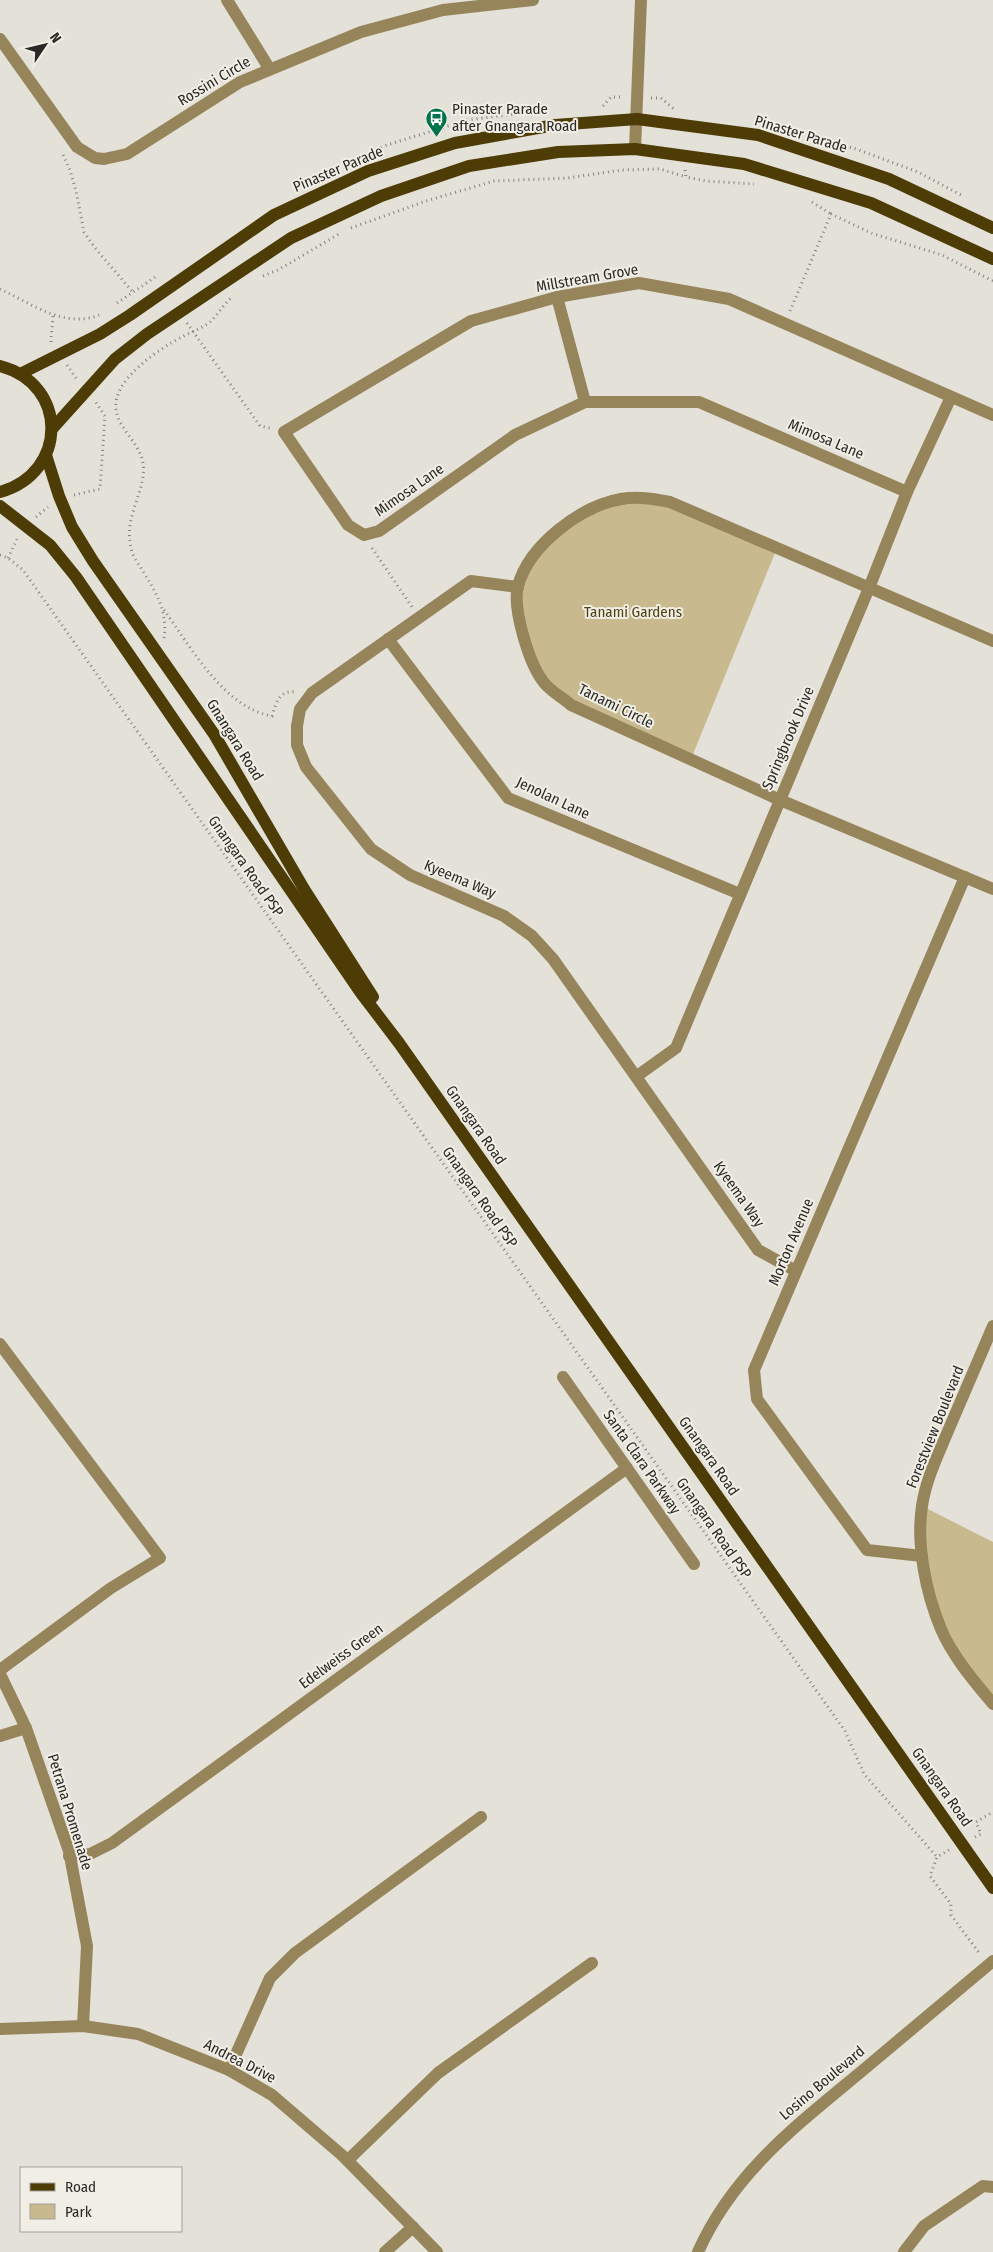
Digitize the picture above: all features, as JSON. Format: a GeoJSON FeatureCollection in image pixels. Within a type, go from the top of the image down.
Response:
{"type":"FeatureCollection","features":[{"type":"Feature","properties":{"kind":"main road","name":"Pinaster Parade"},"geometry":{"type":"LineString","coordinates":[[20,374],[100,334],[274,215],[368,171],[455,143],[555,125],[637,119],[758,135],[889,180],[993,228]]}},
{"type":"Feature","properties":{"kind":"main road"},"geometry":{"type":"LineString","coordinates":[[52,429],[115,359],[179,313],[291,238],[381,196],[469,166],[558,152],[635,149],[744,164],[871,203],[993,259]]}},
{"type":"Feature","properties":{"kind":"main road"},"geometry":{"type":"LineString","coordinates":[[0,366],[20,374],[33,384],[43,397],[50,413],[52,429],[51,442],[36,472],[20,485],[0,492]]}},
{"type":"Feature","properties":{"kind":"main road","name":"Gnangara Road"},"geometry":{"type":"LineString","coordinates":[[46,455],[60,499],[72,527],[214,734],[304,889],[363,980],[399,1042]]}},
{"type":"Feature","properties":{"kind":"main road","name":"Gnangara Road"},"geometry":{"type":"LineString","coordinates":[[0,506],[50,545],[76,577],[361,993],[399,1042],[993,1888]]}},
{"type":"Feature","properties":{"kind":"street"},"geometry":{"type":"LineString","coordinates":[[227,0],[270,68]]}},
{"type":"Feature","properties":{"kind":"street","name":"Rossini Circle"},"geometry":{"type":"LineString","coordinates":[[0,39],[77,147],[95,158],[104,159],[127,154],[240,82],[361,32],[442,5],[533,0]]}},
{"type":"Feature","properties":{"kind":"street"},"geometry":{"type":"LineString","coordinates":[[635,149],[641,0]]}},
{"type":"Feature","properties":{"kind":"street","name":"Millstream Grove"},"geometry":{"type":"LineString","coordinates":[[284,432],[471,321],[557,297],[639,283],[729,299],[993,415]]}},
{"type":"Feature","properties":{"kind":"street"},"geometry":{"type":"LineString","coordinates":[[557,297],[585,402]]}},
{"type":"Feature","properties":{"kind":"street","name":"Springbrook Drive"},"geometry":{"type":"LineString","coordinates":[[637,1076],[676,1048],[869,588],[907,492],[951,397]]}},
{"type":"Feature","properties":{"kind":"street","name":"Mimosa Lane"},"geometry":{"type":"LineString","coordinates":[[364,535],[379,531],[515,434],[585,402],[699,402],[907,492]]}},
{"type":"Feature","properties":{"kind":"street"},"geometry":{"type":"LineString","coordinates":[[284,432],[348,525],[364,535]]}},
{"type":"Feature","properties":{"kind":"street","name":"Tanami Circle"},"geometry":{"type":"LineString","coordinates":[[993,641],[670,502],[644,497],[620,499],[589,510],[560,528],[531,560],[518,587],[520,621],[528,654],[542,682],[571,705],[780,800],[993,889]]}},
{"type":"Feature","properties":{"kind":"street","name":"Kyeema Way"},"geometry":{"type":"LineString","coordinates":[[518,587],[470,581],[312,693],[300,709],[297,726],[297,744],[306,767],[371,850],[410,875],[504,916],[532,936],[553,959],[758,1250],[796,1270]]}},
{"type":"Feature","properties":{"kind":"street","name":"Jenolan Lane"},"geometry":{"type":"LineString","coordinates":[[388,639],[508,798],[740,894]]}},
{"type":"Feature","properties":{"kind":"street","name":"Morton Avenue"},"geometry":{"type":"LineString","coordinates":[[922,1556],[866,1550],[757,1399],[754,1370],[965,877]]}},
{"type":"Feature","properties":{"kind":"street","name":"Forestview Boulevard"},"geometry":{"type":"LineString","coordinates":[[993,1326],[928,1478],[922,1506],[922,1556],[941,1629],[973,1680],[993,1704]]}},
{"type":"Feature","properties":{"kind":"street"},"geometry":{"type":"LineString","coordinates":[[0,1344],[160,1558],[112,1588],[0,1672]]}},
{"type":"Feature","properties":{"kind":"street","name":"Santa Clara Parkway"},"geometry":{"type":"LineString","coordinates":[[563,1377],[694,1564]]}},
{"type":"Feature","properties":{"kind":"street","name":"Edelweiss Green"},"geometry":{"type":"LineString","coordinates":[[69,1856],[90,1854],[112,1843],[626,1468]]}},
{"type":"Feature","properties":{"kind":"street","name":"Petrana Promenade"},"geometry":{"type":"LineString","coordinates":[[0,1672],[26,1728],[69,1856],[87,1946],[84,2026]]}},
{"type":"Feature","properties":{"kind":"street"},"geometry":{"type":"LineString","coordinates":[[0,1736],[26,1728]]}},
{"type":"Feature","properties":{"kind":"street"},"geometry":{"type":"LineString","coordinates":[[229,2070],[270,1978],[289,1960],[481,1817]]}},
{"type":"Feature","properties":{"kind":"street"},"geometry":{"type":"LineString","coordinates":[[348,2160],[438,2074],[592,1963]]}},
{"type":"Feature","properties":{"kind":"street","name":"Losino Boulevard"},"geometry":{"type":"LineString","coordinates":[[698,2252],[710,2225],[736,2187],[780,2139],[991,1963]]}},
{"type":"Feature","properties":{"kind":"street","name":"Andrea Drive"},"geometry":{"type":"LineString","coordinates":[[0,2029],[84,2026],[138,2034],[229,2070],[272,2094],[348,2160],[438,2252]]}},
{"type":"Feature","properties":{"kind":"street"},"geometry":{"type":"LineString","coordinates":[[904,2252],[924,2226],[983,2186],[993,2187]]}},
{"type":"Feature","properties":{"kind":"street"},"geometry":{"type":"LineString","coordinates":[[385,2252],[413,2227]]}},
{"type":"Feature","properties":{"kind":"path"},"geometry":{"type":"LineString","coordinates":[[257,279],[278,270],[344,231],[426,200],[494,181],[568,178],[622,170],[660,169],[686,177]]}},
{"type":"Feature","properties":{"kind":"path"},"geometry":{"type":"LineString","coordinates":[[76,191],[84,232],[95,248],[132,291]]}},
{"type":"Feature","properties":{"kind":"path"},"geometry":{"type":"LineString","coordinates":[[784,323],[831,214],[871,233],[942,255],[993,281]]}},
{"type":"Feature","properties":{"kind":"path"},"geometry":{"type":"LineString","coordinates":[[1,290],[26,304],[53,315],[51,342],[105,416],[100,489],[60,499],[37,516],[16,538],[8,558]]}},
{"type":"Feature","properties":{"kind":"path"},"geometry":{"type":"LineString","coordinates":[[237,293],[223,305],[211,321],[166,347],[141,365],[127,378],[118,394],[116,408],[122,425],[143,462],[141,484],[129,523],[131,550],[154,587],[164,610],[227,694],[262,714],[272,716],[277,698],[288,691],[312,693]]}},
{"type":"Feature","properties":{"kind":"path"},"geometry":{"type":"LineString","coordinates":[[179,313],[260,426],[284,432]]}},
{"type":"Feature","properties":{"kind":"path"},"geometry":{"type":"LineString","coordinates":[[364,535],[418,618]]}},
{"type":"Feature","properties":{"kind":"path","name":"Gnangara Road PSP"},"geometry":{"type":"LineString","coordinates":[[0,555],[8,558],[23,570],[839,1723],[864,1774],[937,1856],[930,1876],[951,1904],[951,1915],[991,1963]]}},
{"type":"Feature","properties":{"kind":"path"},"geometry":{"type":"LineString","coordinates":[[162,658],[166,625],[164,610]]}},
{"type":"Feature","properties":{"kind":"green space","name":"Tanami Gardens"},"geometry":{"type":"Polygon","coordinates":[[[644,497],[777,548],[691,759],[571,705],[542,682],[528,654],[518,587],[531,560],[589,510],[644,497]]]}},
{"type":"Feature","properties":{"kind":"green space"},"geometry":{"type":"Polygon","coordinates":[[[922,1506],[993,1542],[993,1704],[973,1680],[931,1596],[922,1506]]]}},
{"type":"Feature","properties":{"kind":"place","name":"Pinaster Parade after Gnangara Road"},"geometry":{"type":"Point","coordinates":[436,137]}}]}
